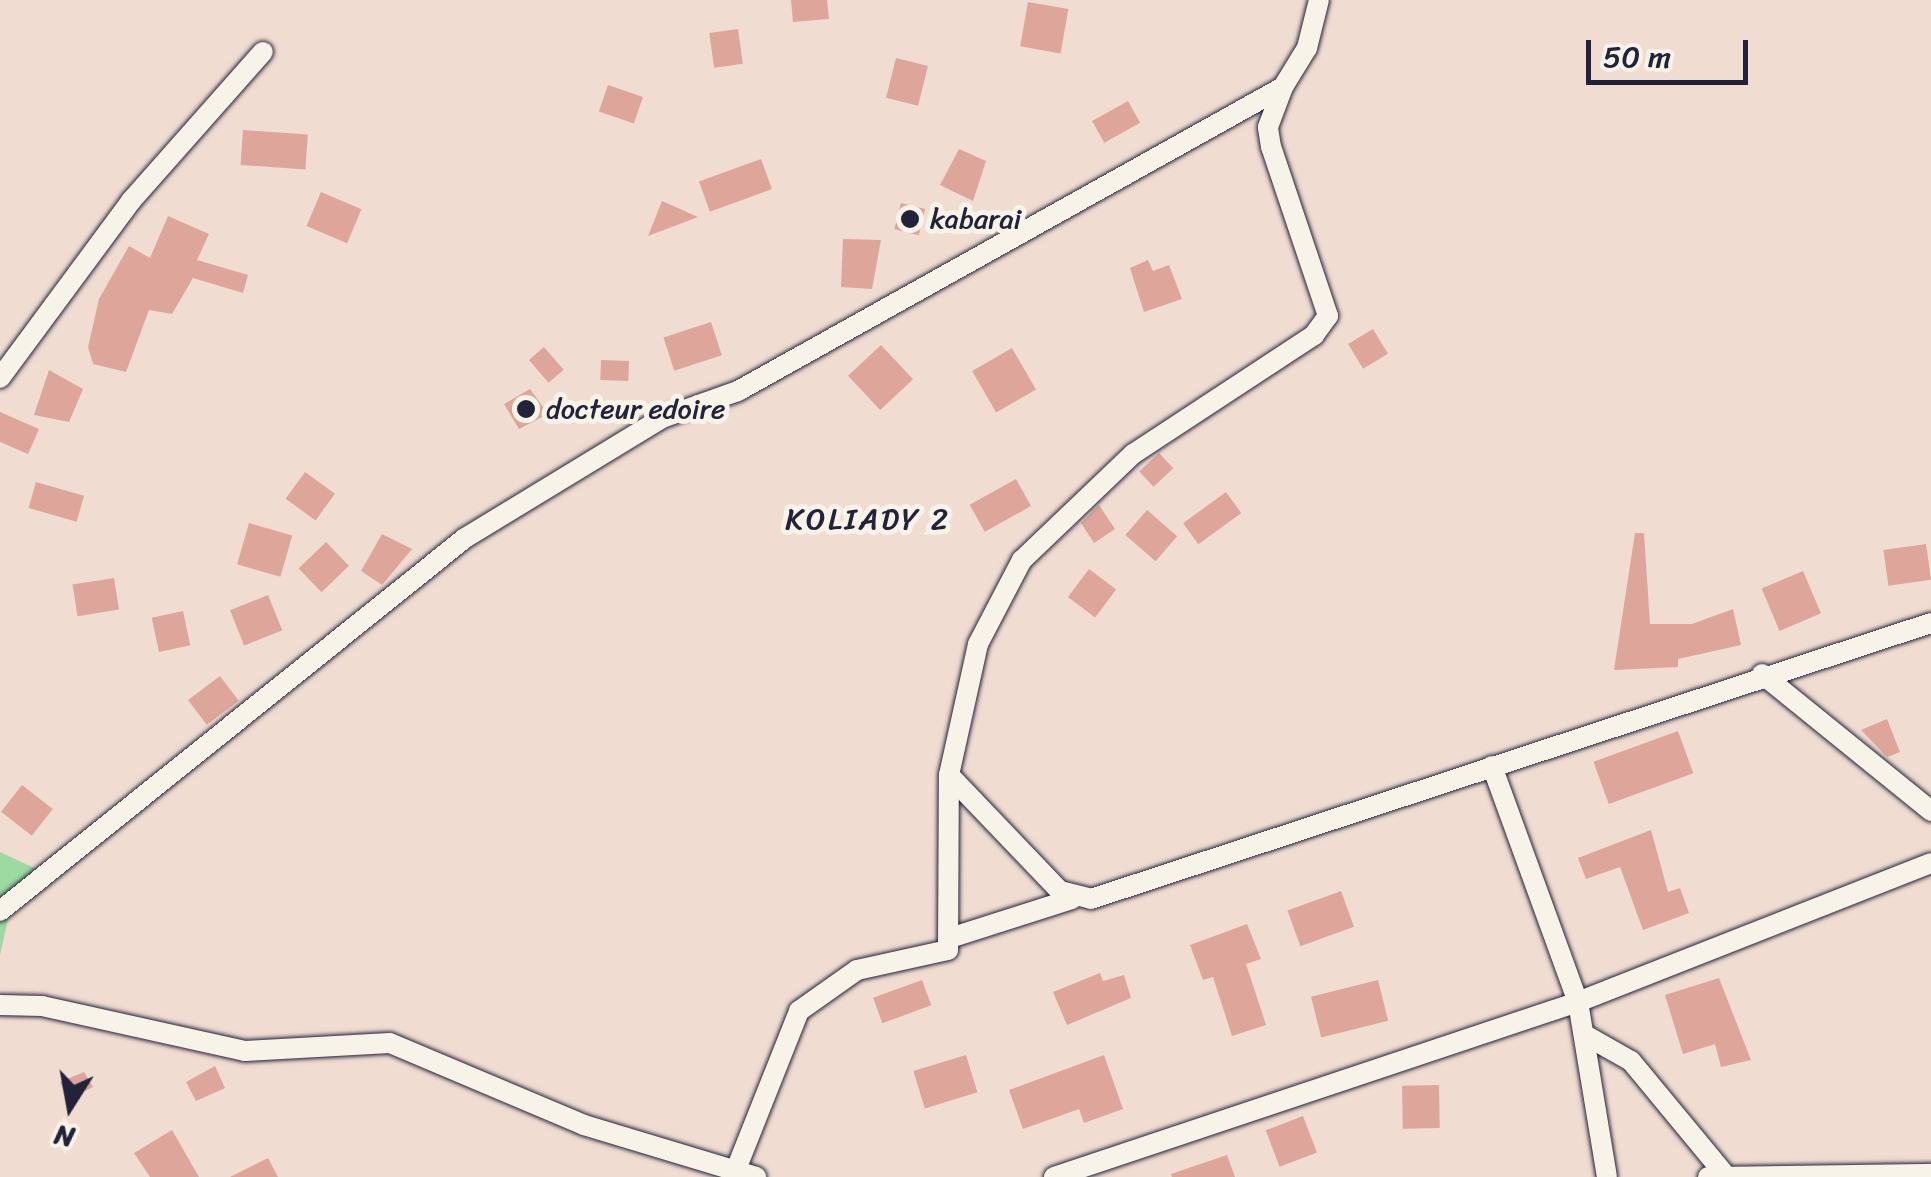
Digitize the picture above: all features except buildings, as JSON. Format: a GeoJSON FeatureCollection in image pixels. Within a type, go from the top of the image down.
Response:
{"type":"FeatureCollection","features":[{"type":"Feature","properties":{"kind":"street"},"geometry":{"type":"LineString","coordinates":[[0,1005],[42,1006],[245,1051],[390,1043],[584,1125],[743,1174],[799,1011],[857,970],[943,954],[950,938],[949,775],[978,644],[1022,560],[1133,454],[1314,335],[1328,316],[1271,147],[1268,126],[1282,86],[1308,48],[1319,0]]}},
{"type":"Feature","properties":{"kind":"street"},"geometry":{"type":"LineString","coordinates":[[0,378],[131,201],[264,52]]}},
{"type":"Feature","properties":{"kind":"street"},"geometry":{"type":"LineString","coordinates":[[0,911],[466,538],[662,418],[738,391],[1282,86]]}},
{"type":"Feature","properties":{"kind":"street"},"geometry":{"type":"LineString","coordinates":[[950,938],[1492,766],[1762,674],[1931,623]]}},
{"type":"Feature","properties":{"kind":"street"},"geometry":{"type":"LineString","coordinates":[[1762,674],[1931,811]]}},
{"type":"Feature","properties":{"kind":"street"},"geometry":{"type":"LineString","coordinates":[[1492,766],[1578,1002],[1607,1177]]}},
{"type":"Feature","properties":{"kind":"street"},"geometry":{"type":"LineString","coordinates":[[949,775],[1072,899]]}},
{"type":"Feature","properties":{"kind":"street"},"geometry":{"type":"LineString","coordinates":[[1054,1177],[1578,1002],[1931,863]]}},
{"type":"Feature","properties":{"kind":"street"},"geometry":{"type":"LineString","coordinates":[[1585,1035],[1630,1061],[1727,1177]]}},
{"type":"Feature","properties":{"kind":"street"},"geometry":{"type":"LineString","coordinates":[[1708,1177],[1931,1174]]}},
{"type":"Feature","properties":{"kind":"green space"},"geometry":{"type":"Polygon","coordinates":[[[0,852],[56,878],[9,915],[0,955],[0,852]]]}},
{"type":"Feature","properties":{"kind":"place","name":"kabarai"},"geometry":{"type":"Point","coordinates":[910,219]}},
{"type":"Feature","properties":{"kind":"place","name":"docteur edoire"},"geometry":{"type":"Point","coordinates":[526,409]}},
{"type":"Feature","properties":{"kind":"district","name":"KOLIADY 2"},"geometry":{"type":"Point","coordinates":[868,519]}}]}
